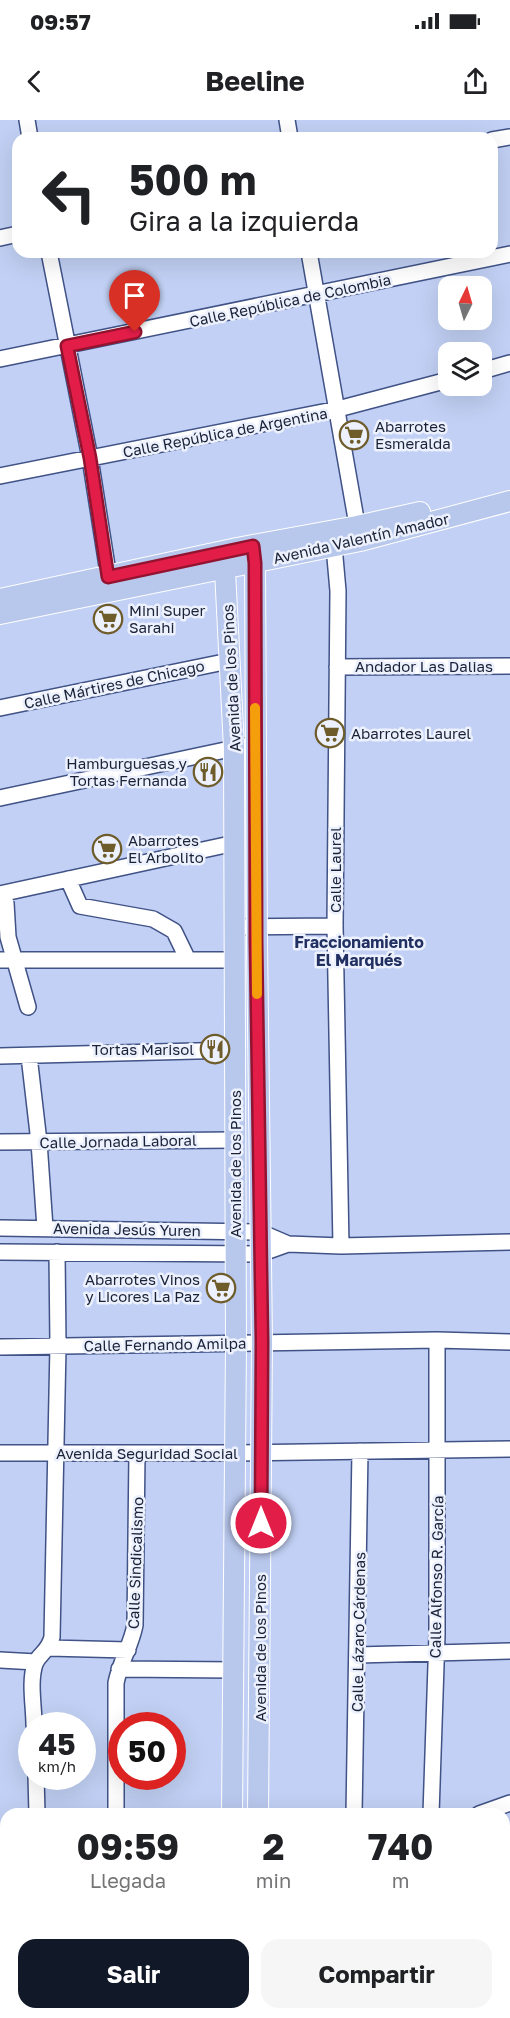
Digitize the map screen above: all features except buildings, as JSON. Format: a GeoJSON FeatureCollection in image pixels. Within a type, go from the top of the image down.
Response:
{"type":"FeatureCollection","features":[{"type":"Feature","properties":{"kind":"main road","name":"Avenida Valentín Amador"},"geometry":{"type":"LineString","coordinates":[[358,534],[510,490]]}},
{"type":"Feature","properties":{"kind":"main road","name":"Avenida Valentín Amador"},"geometry":{"type":"LineString","coordinates":[[0,600],[109,584],[510,501]]}},
{"type":"Feature","properties":{"kind":"main road","name":"Avenida de los Pinos"},"geometry":{"type":"LineString","coordinates":[[254,554],[262,1342],[258,1808]]}},
{"type":"Feature","properties":{"kind":"main road","name":"Avenida de los Pinos"},"geometry":{"type":"LineString","coordinates":[[225,560],[234,748],[236,1344],[232,1808]]}},
{"type":"Feature","properties":{"kind":"main road","name":"Avenida Valentín Amador"},"geometry":{"type":"LineString","coordinates":[[0,614],[109,584]]}},
{"type":"Feature","properties":{"kind":"street"},"geometry":{"type":"LineString","coordinates":[[50,258],[90,458],[109,584]]}},
{"type":"Feature","properties":{"kind":"street"},"geometry":{"type":"LineString","coordinates":[[310,258],[358,534]]}},
{"type":"Feature","properties":{"kind":"street","name":"Calle República de Colombia"},"geometry":{"type":"LineString","coordinates":[[0,358],[491,258]]}},
{"type":"Feature","properties":{"kind":"street"},"geometry":{"type":"LineString","coordinates":[[492,368],[510,363]]}},
{"type":"Feature","properties":{"kind":"street","name":"Calle República de Argentina"},"geometry":{"type":"LineString","coordinates":[[0,476],[338,409],[438,383]]}},
{"type":"Feature","properties":{"kind":"street","name":"Calle Laurel"},"geometry":{"type":"LineString","coordinates":[[334,538],[338,591],[335,926],[341,1246]]}},
{"type":"Feature","properties":{"kind":"street","name":"Calle Mártires de Chicago"},"geometry":{"type":"LineString","coordinates":[[0,708],[229,661]]}},
{"type":"Feature","properties":{"kind":"street","name":"Andador Las Dalias"},"geometry":{"type":"LineString","coordinates":[[337,667],[510,666]]}},
{"type":"Feature","properties":{"kind":"street"},"geometry":{"type":"LineString","coordinates":[[0,798],[255,743]]}},
{"type":"Feature","properties":{"kind":"street"},"geometry":{"type":"LineString","coordinates":[[28,1006],[8,937],[6,903],[0,896],[234,843]]}},
{"type":"Feature","properties":{"kind":"street"},"geometry":{"type":"LineString","coordinates":[[68,879],[80,906],[153,919],[174,931],[188,960]]}},
{"type":"Feature","properties":{"kind":"street"},"geometry":{"type":"LineString","coordinates":[[235,927],[335,926]]}},
{"type":"Feature","properties":{"kind":"street"},"geometry":{"type":"LineString","coordinates":[[0,960],[235,960]]}},
{"type":"Feature","properties":{"kind":"street"},"geometry":{"type":"LineString","coordinates":[[0,1056],[235,1050]]}},
{"type":"Feature","properties":{"kind":"street"},"geometry":{"type":"LineString","coordinates":[[29,1056],[39,1142],[45,1228]]}},
{"type":"Feature","properties":{"kind":"street","name":"Calle Jornada Laboral"},"geometry":{"type":"LineString","coordinates":[[0,1142],[235,1140]]}},
{"type":"Feature","properties":{"kind":"street","name":"Avenida Jesús Yuren"},"geometry":{"type":"LineString","coordinates":[[0,1228],[260,1232],[288,1244],[341,1246],[510,1242]]}},
{"type":"Feature","properties":{"kind":"street","name":"Avenida Jesús Yuren"},"geometry":{"type":"LineString","coordinates":[[0,1252],[260,1254],[288,1244]]}},
{"type":"Feature","properties":{"kind":"street"},"geometry":{"type":"LineString","coordinates":[[34,1712],[33,1676],[36,1662],[49,1648],[52,1637],[58,1346],[57,1252]]}},
{"type":"Feature","properties":{"kind":"street","name":"Calle Fernando Amilpa"},"geometry":{"type":"LineString","coordinates":[[0,1347],[437,1340],[510,1342]]}},
{"type":"Feature","properties":{"kind":"street","name":"Calle Alfonso R. García"},"geometry":{"type":"LineString","coordinates":[[431,1808],[435,1654],[437,1340]]}},
{"type":"Feature","properties":{"kind":"street","name":"Avenida Seguridad Social"},"geometry":{"type":"LineString","coordinates":[[0,1453],[234,1453],[510,1449]]}},
{"type":"Feature","properties":{"kind":"street","name":"Calle Lázaro Cárdenas"},"geometry":{"type":"LineString","coordinates":[[354,1808],[360,1451]]}},
{"type":"Feature","properties":{"kind":"street","name":"Calle Sindicalismo"},"geometry":{"type":"LineString","coordinates":[[116,1808],[116,1683],[135,1625],[137,1453]]}},
{"type":"Feature","properties":{"kind":"street"},"geometry":{"type":"LineString","coordinates":[[49,1648],[128,1650]]}},
{"type":"Feature","properties":{"kind":"street"},"geometry":{"type":"LineString","coordinates":[[357,1655],[510,1652]]}},
{"type":"Feature","properties":{"kind":"street"},"geometry":{"type":"LineString","coordinates":[[0,1660],[36,1662]]}},
{"type":"Feature","properties":{"kind":"street"},"geometry":{"type":"LineString","coordinates":[[119,1669],[234,1671]]}},
{"type":"Feature","properties":{"kind":"street"},"geometry":{"type":"LineString","coordinates":[[36,1790],[36,1808]]}},
{"type":"Feature","properties":{"kind":"slow traffic"},"geometry":{"type":"LineString","coordinates":[[255,708],[257,994]]}},
{"type":"Feature","properties":{"kind":"place","name":"Abarrotes Esmeralda"},"geometry":{"type":"Point","coordinates":[354,435]}},
{"type":"Feature","properties":{"kind":"place","name":"Mini Super Sarahi"},"geometry":{"type":"Point","coordinates":[108,619]}},
{"type":"Feature","properties":{"kind":"place","name":"Abarrotes Laurel"},"geometry":{"type":"Point","coordinates":[330,733]}},
{"type":"Feature","properties":{"kind":"place","name":"Hamburguesas y Tortas Fernanda"},"geometry":{"type":"Point","coordinates":[208,772]}},
{"type":"Feature","properties":{"kind":"place","name":"Abarrotes El Arbolito"},"geometry":{"type":"Point","coordinates":[107,849]}},
{"type":"Feature","properties":{"kind":"place","name":"Tortas Marisol"},"geometry":{"type":"Point","coordinates":[215,1049]}},
{"type":"Feature","properties":{"kind":"place","name":"Abarrotes Vinos y Licores La Paz"},"geometry":{"type":"Point","coordinates":[221,1288]}},
{"type":"Feature","properties":{"kind":"district","name":"Fraccionamiento El Marqués"},"geometry":{"type":"Point","coordinates":[359,951]}},
{"type":"Feature","properties":{"kind":"route"},"geometry":{"type":"LineString","coordinates":[[135,332],[67,346],[90,458],[108,577],[253,546],[255,563],[256,942],[262,1342],[261,1523]]}}]}
